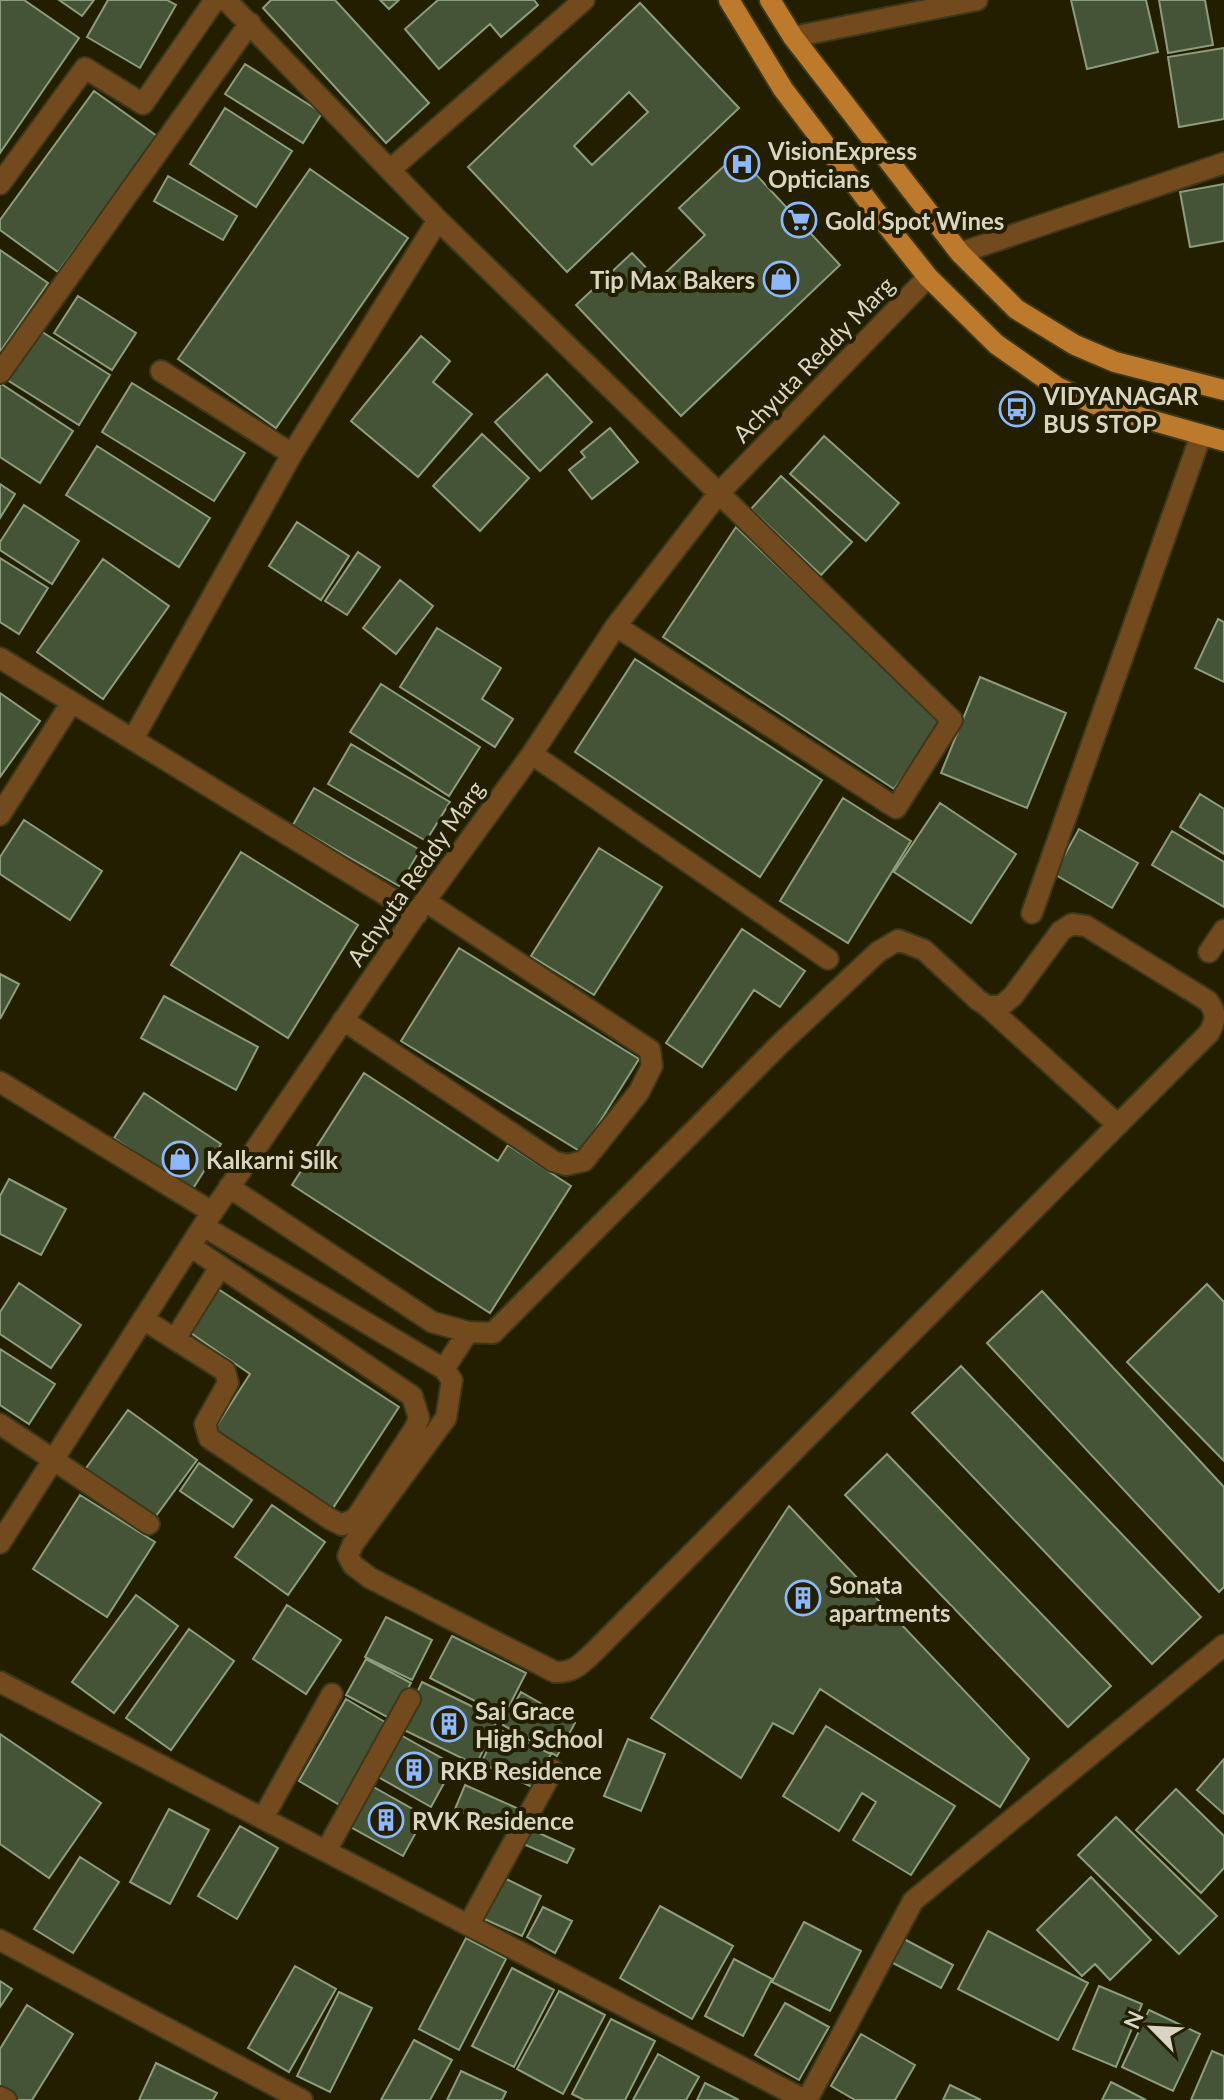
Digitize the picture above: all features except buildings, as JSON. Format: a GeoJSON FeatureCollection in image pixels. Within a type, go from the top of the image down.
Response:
{"type":"FeatureCollection","features":[{"type":"Feature","properties":{"kind":"main road"},"geometry":{"type":"LineString","coordinates":[[729,0],[783,89],[928,277],[996,344],[1057,387],[1094,404],[1224,441]]}},
{"type":"Feature","properties":{"kind":"main road"},"geometry":{"type":"LineString","coordinates":[[770,0],[793,37],[960,253],[1016,309],[1075,345],[1115,362],[1224,390]]}},
{"type":"Feature","properties":{"kind":"street"},"geometry":{"type":"LineString","coordinates":[[0,184],[85,68],[143,104],[215,0]]}},
{"type":"Feature","properties":{"kind":"street"},"geometry":{"type":"LineString","coordinates":[[226,0],[438,220],[952,720],[896,808],[616,626]]}},
{"type":"Feature","properties":{"kind":"street"},"geometry":{"type":"LineString","coordinates":[[391,169],[584,0]]}},
{"type":"Feature","properties":{"kind":"street"},"geometry":{"type":"LineString","coordinates":[[793,37],[977,0]]}},
{"type":"Feature","properties":{"kind":"street"},"geometry":{"type":"LineString","coordinates":[[0,373],[250,23]]}},
{"type":"Feature","properties":{"kind":"street"},"geometry":{"type":"LineString","coordinates":[[960,253],[1224,163]]}},
{"type":"Feature","properties":{"kind":"street"},"geometry":{"type":"LineString","coordinates":[[133,739],[292,454],[438,220]]}},
{"type":"Feature","properties":{"kind":"street","name":"Achyuta Reddy Marg"},"geometry":{"type":"LineString","coordinates":[[0,1543],[207,1219],[421,908],[532,754],[616,626],[719,493],[928,277]]}},
{"type":"Feature","properties":{"kind":"street"},"geometry":{"type":"LineString","coordinates":[[161,371],[292,454]]}},
{"type":"Feature","properties":{"kind":"street"},"geometry":{"type":"LineString","coordinates":[[1032,913],[1201,435]]}},
{"type":"Feature","properties":{"kind":"street"},"geometry":{"type":"LineString","coordinates":[[0,658],[421,908],[650,1050],[652,1066],[639,1092],[584,1161],[566,1165],[553,1161],[343,1020]]}},
{"type":"Feature","properties":{"kind":"street"},"geometry":{"type":"LineString","coordinates":[[0,815],[72,702]]}},
{"type":"Feature","properties":{"kind":"street"},"geometry":{"type":"LineString","coordinates":[[532,754],[828,959]]}},
{"type":"Feature","properties":{"kind":"street"},"geometry":{"type":"LineString","coordinates":[[0,1082],[207,1219],[444,1369],[452,1380],[446,1418],[353,1544],[348,1556],[353,1565],[370,1578],[555,1672],[576,1669],[1209,1033],[1215,1021],[1214,1009],[1208,1001],[1086,926],[1072,924],[1061,931],[1013,996],[1001,1006],[987,1006]]}},
{"type":"Feature","properties":{"kind":"street"},"geometry":{"type":"LineString","coordinates":[[1209,952],[1224,930]]}},
{"type":"Feature","properties":{"kind":"street"},"geometry":{"type":"LineString","coordinates":[[229,1187],[432,1322],[468,1332],[493,1333],[780,1044],[887,945],[898,940],[924,950],[1118,1125]]}},
{"type":"Feature","properties":{"kind":"street"},"geometry":{"type":"LineString","coordinates":[[143,1319],[225,1371],[228,1383],[205,1424],[209,1438],[330,1519],[342,1525],[356,1518],[419,1418],[412,1396],[190,1246]]}},
{"type":"Feature","properties":{"kind":"street"},"geometry":{"type":"LineString","coordinates":[[175,1339],[220,1267]]}},
{"type":"Feature","properties":{"kind":"street"},"geometry":{"type":"LineString","coordinates":[[444,1369],[468,1332]]}},
{"type":"Feature","properties":{"kind":"street"},"geometry":{"type":"LineString","coordinates":[[0,1424],[149,1524]]}},
{"type":"Feature","properties":{"kind":"street"},"geometry":{"type":"LineString","coordinates":[[0,1682],[806,2100],[913,1901],[1224,1645]]}},
{"type":"Feature","properties":{"kind":"street"},"geometry":{"type":"LineString","coordinates":[[263,1818],[332,1694]]}},
{"type":"Feature","properties":{"kind":"street"},"geometry":{"type":"LineString","coordinates":[[326,1851],[410,1699]]}},
{"type":"Feature","properties":{"kind":"street"},"geometry":{"type":"LineString","coordinates":[[469,1924],[553,1770]]}},
{"type":"Feature","properties":{"kind":"street"},"geometry":{"type":"LineString","coordinates":[[0,1940],[302,2100]]}},
{"type":"Feature","properties":{"kind":"street"},"geometry":{"type":"LineString","coordinates":[[0,2097],[6,2100]]}},
{"type":"Feature","properties":{"kind":"place","name":"VisionExpress Opticians"},"geometry":{"type":"Point","coordinates":[742,164]}},
{"type":"Feature","properties":{"kind":"place","name":"Gold Spot Wines"},"geometry":{"type":"Point","coordinates":[799,220]}},
{"type":"Feature","properties":{"kind":"place","name":"Tip Max Bakers"},"geometry":{"type":"Point","coordinates":[781,279]}},
{"type":"Feature","properties":{"kind":"place","name":"VIDYANAGAR BUS STOP"},"geometry":{"type":"Point","coordinates":[1017,409]}},
{"type":"Feature","properties":{"kind":"place","name":"Kalkarni Silk"},"geometry":{"type":"Point","coordinates":[180,1159]}},
{"type":"Feature","properties":{"kind":"place","name":"Sonata apartments"},"geometry":{"type":"Point","coordinates":[803,1598]}},
{"type":"Feature","properties":{"kind":"place","name":"Sai Grace High School"},"geometry":{"type":"Point","coordinates":[449,1724]}},
{"type":"Feature","properties":{"kind":"place","name":"RKB Residence"},"geometry":{"type":"Point","coordinates":[414,1770]}},
{"type":"Feature","properties":{"kind":"place","name":"RVK Residence"},"geometry":{"type":"Point","coordinates":[386,1820]}}]}
